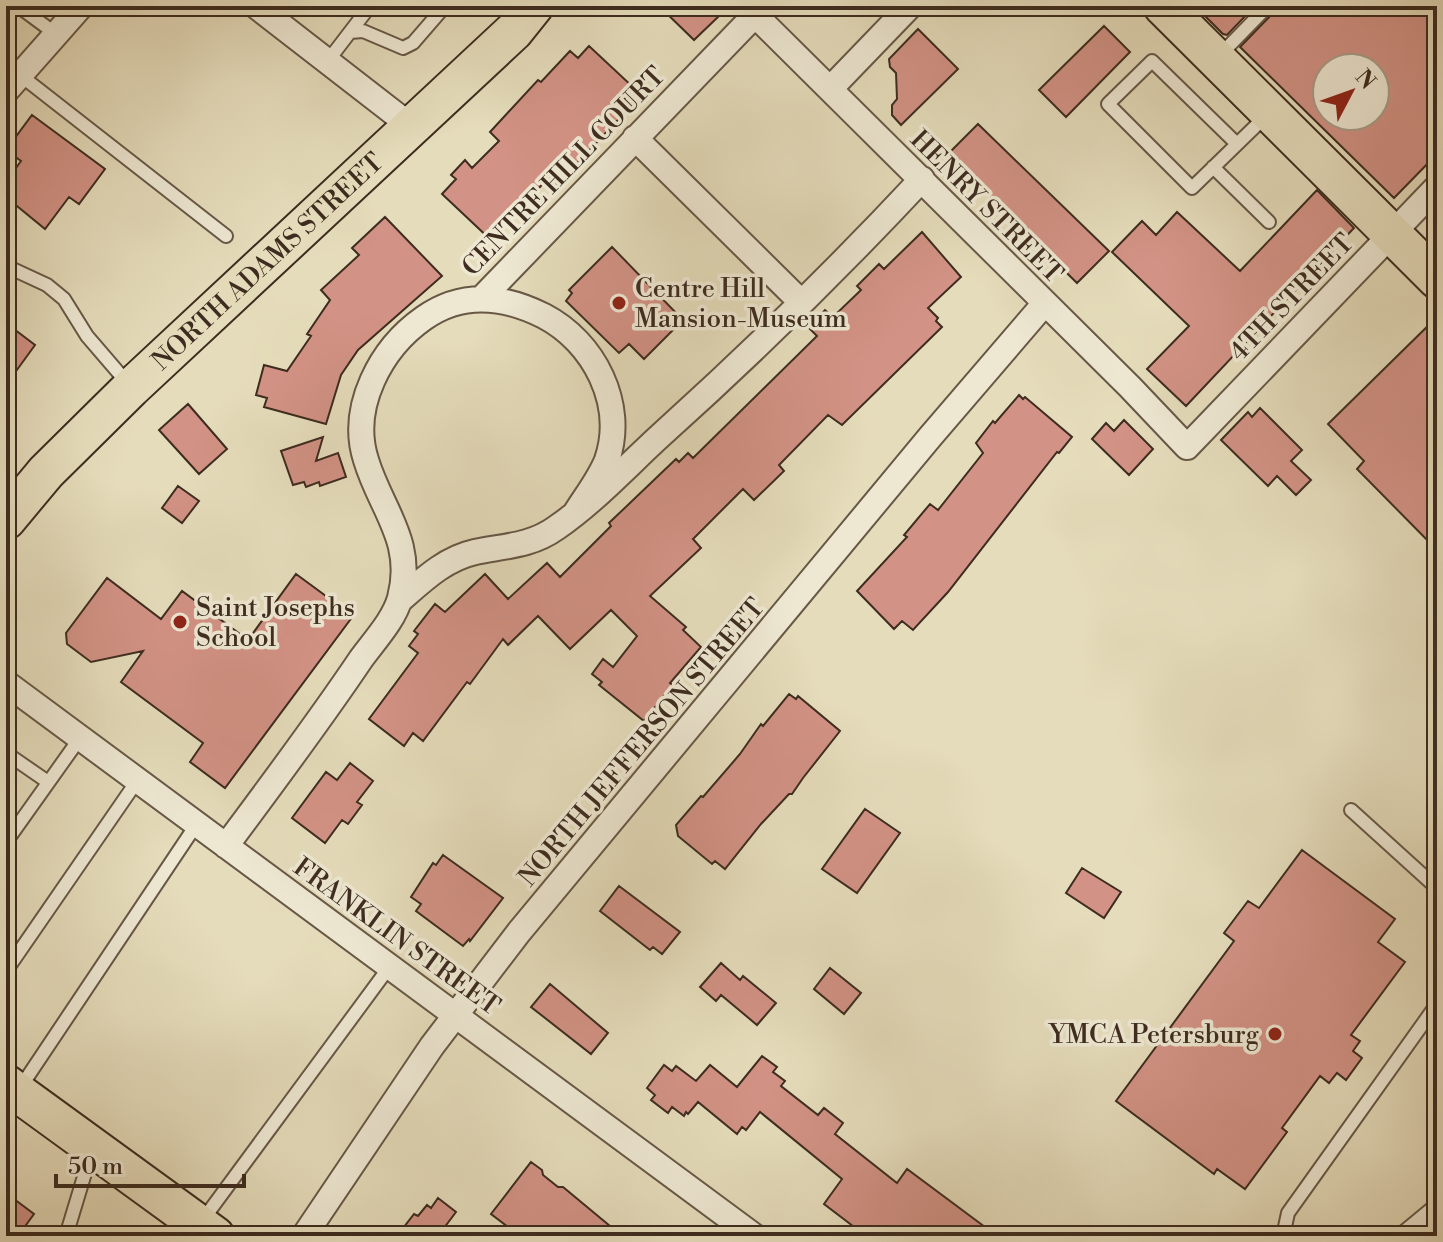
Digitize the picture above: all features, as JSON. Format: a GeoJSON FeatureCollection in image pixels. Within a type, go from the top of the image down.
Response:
{"type":"FeatureCollection","features":[{"type":"Feature","properties":{"kind":"main road","name":"NORTH ADAMS STREET"},"geometry":{"type":"LineString","coordinates":[[6,520],[46,472],[131,388],[514,31],[534,6]]}},
{"type":"Feature","properties":{"kind":"main road"},"geometry":{"type":"LineString","coordinates":[[1163,6],[1437,279]]}},
{"type":"Feature","properties":{"kind":"main road"},"geometry":{"type":"LineString","coordinates":[[10,1095],[93,1147],[208,1232]]}},
{"type":"Feature","properties":{"kind":"street"},"geometry":{"type":"LineString","coordinates":[[11,77],[81,6]]}},
{"type":"Feature","properties":{"kind":"street"},"geometry":{"type":"LineString","coordinates":[[256,6],[412,127]]}},
{"type":"Feature","properties":{"kind":"street"},"geometry":{"type":"LineString","coordinates":[[830,89],[910,6]]}},
{"type":"Feature","properties":{"kind":"street","name":"HENRY STREET"},"geometry":{"type":"LineString","coordinates":[[750,10],[1187,447]]}},
{"type":"Feature","properties":{"kind":"street","name":"CENTRE HILL COURT"},"geometry":{"type":"LineString","coordinates":[[399,601],[405,572],[402,551],[391,515],[365,458],[362,432],[374,374],[388,350],[407,330],[433,312],[456,302],[482,298],[635,138],[750,10]]}},
{"type":"Feature","properties":{"kind":"street"},"geometry":{"type":"LineString","coordinates":[[635,138],[801,302]]}},
{"type":"Feature","properties":{"kind":"street"},"geometry":{"type":"LineString","coordinates":[[226,846],[329,706],[399,601],[427,576],[449,562],[473,553],[531,542],[555,529],[683,415],[865,240],[922,179]]}},
{"type":"Feature","properties":{"kind":"street","name":"4TH STREET"},"geometry":{"type":"LineString","coordinates":[[1187,447],[1437,187]]}},
{"type":"Feature","properties":{"kind":"street"},"geometry":{"type":"LineString","coordinates":[[482,298],[521,305],[551,320],[590,355],[603,380],[610,406],[612,434],[606,461],[576,512]]}},
{"type":"Feature","properties":{"kind":"street","name":"NORTH JEFFERSON STREET"},"geometry":{"type":"LineString","coordinates":[[304,1236],[432,1046],[519,932],[1045,303]]}},
{"type":"Feature","properties":{"kind":"street","name":"FRANKLIN STREET"},"geometry":{"type":"LineString","coordinates":[[6,683],[754,1236]]}},
{"type":"Feature","properties":{"kind":"street"},"geometry":{"type":"LineString","coordinates":[[1408,1236],[1437,1212]]}},
{"type":"Feature","properties":{"kind":"lane"},"geometry":{"type":"LineString","coordinates":[[18,6],[56,34]]}},
{"type":"Feature","properties":{"kind":"lane"},"geometry":{"type":"LineString","coordinates":[[327,62],[370,6]]}},
{"type":"Feature","properties":{"kind":"lane"},"geometry":{"type":"LineString","coordinates":[[350,32],[363,31],[403,48],[413,43],[445,6]]}},
{"type":"Feature","properties":{"kind":"lane"},"geometry":{"type":"LineString","coordinates":[[1217,59],[1268,6]]}},
{"type":"Feature","properties":{"kind":"lane"},"geometry":{"type":"LineString","coordinates":[[1237,144],[1152,61],[1108,104],[1192,188],[1270,112]]}},
{"type":"Feature","properties":{"kind":"lane"},"geometry":{"type":"LineString","coordinates":[[11,77],[226,236]]}},
{"type":"Feature","properties":{"kind":"lane"},"geometry":{"type":"LineString","coordinates":[[1213,167],[1269,222]]}},
{"type":"Feature","properties":{"kind":"lane"},"geometry":{"type":"LineString","coordinates":[[6,266],[47,285],[64,299],[87,336],[131,388]]}},
{"type":"Feature","properties":{"kind":"lane"},"geometry":{"type":"LineString","coordinates":[[6,842],[80,738]]}},
{"type":"Feature","properties":{"kind":"lane"},"geometry":{"type":"LineString","coordinates":[[6,753],[48,782]]}},
{"type":"Feature","properties":{"kind":"lane"},"geometry":{"type":"LineString","coordinates":[[6,971],[137,781]]}},
{"type":"Feature","properties":{"kind":"lane"},"geometry":{"type":"LineString","coordinates":[[1351,810],[1437,888]]}},
{"type":"Feature","properties":{"kind":"lane"},"geometry":{"type":"LineString","coordinates":[[10,1095],[196,825]]}},
{"type":"Feature","properties":{"kind":"lane"},"geometry":{"type":"LineString","coordinates":[[208,1232],[390,966]]}},
{"type":"Feature","properties":{"kind":"lane"},"geometry":{"type":"LineString","coordinates":[[1283,1236],[1288,1213],[1437,1004]]}},
{"type":"Feature","properties":{"kind":"lane"},"geometry":{"type":"LineString","coordinates":[[66,1236],[93,1147]]}},
{"type":"Feature","properties":{"kind":"building"},"geometry":{"type":"Polygon","coordinates":[[[659,6],[709,6],[719,16],[694,40],[659,6]]]}},
{"type":"Feature","properties":{"kind":"building"},"geometry":{"type":"Polygon","coordinates":[[[1195,6],[1255,6],[1227,35],[1195,6]]]}},
{"type":"Feature","properties":{"kind":"building"},"geometry":{"type":"Polygon","coordinates":[[[1277,6],[1437,6],[1437,154],[1394,198],[1327,132],[1391,132],[1391,52],[1311,52],[1311,117],[1240,47],[1277,6]]]}},
{"type":"Feature","properties":{"kind":"building"},"geometry":{"type":"Polygon","coordinates":[[[1104,26],[1130,52],[1066,117],[1039,90],[1104,26]]]}},
{"type":"Feature","properties":{"kind":"building"},"geometry":{"type":"Polygon","coordinates":[[[918,29],[958,69],[901,125],[892,115],[892,105],[897,99],[896,73],[890,67],[889,59],[918,29]]]}},
{"type":"Feature","properties":{"kind":"building"},"geometry":{"type":"Polygon","coordinates":[[[589,46],[634,88],[624,99],[631,106],[553,189],[545,181],[493,242],[442,194],[456,179],[451,175],[465,160],[472,168],[499,141],[490,132],[538,80],[541,82],[570,51],[578,58],[589,46]]]}},
{"type":"Feature","properties":{"kind":"building"},"geometry":{"type":"Polygon","coordinates":[[[32,115],[105,169],[79,204],[69,197],[45,229],[6,197],[6,182],[21,161],[6,150],[32,115]]]}},
{"type":"Feature","properties":{"kind":"building"},"geometry":{"type":"Polygon","coordinates":[[[978,124],[1109,251],[1077,283],[947,155],[978,124]]]}},
{"type":"Feature","properties":{"kind":"building"},"geometry":{"type":"Polygon","coordinates":[[[1317,190],[1354,228],[1186,406],[1147,369],[1189,326],[1112,252],[1142,221],[1156,235],[1177,212],[1240,271],[1317,190]]]}},
{"type":"Feature","properties":{"kind":"building"},"geometry":{"type":"Polygon","coordinates":[[[385,217],[442,276],[358,350],[341,375],[326,424],[264,407],[267,398],[256,395],[264,365],[287,371],[330,300],[321,290],[359,255],[352,248],[385,217]]]}},
{"type":"Feature","properties":{"kind":"building"},"geometry":{"type":"Polygon","coordinates":[[[922,232],[961,277],[928,308],[942,327],[842,425],[828,415],[779,465],[784,471],[754,500],[743,489],[693,539],[701,548],[650,596],[686,627],[683,630],[701,647],[670,683],[673,685],[644,721],[599,685],[602,682],[592,674],[603,659],[613,667],[637,636],[611,610],[570,649],[538,616],[508,645],[503,639],[423,741],[413,733],[404,746],[369,719],[418,653],[409,646],[418,634],[414,631],[435,604],[445,612],[485,574],[508,599],[547,563],[560,577],[611,526],[609,523],[676,459],[679,462],[688,453],[693,458],[817,336],[808,327],[825,310],[833,317],[861,290],[857,286],[879,264],[884,269],[922,232]]]}},
{"type":"Feature","properties":{"kind":"building","name":"Centre Hill Mansion-Museum"},"geometry":{"type":"Polygon","coordinates":[[[612,247],[683,320],[644,359],[629,344],[619,353],[566,301],[572,293],[569,290],[612,247]]]}},
{"type":"Feature","properties":{"kind":"building"},"geometry":{"type":"Polygon","coordinates":[[[1437,317],[1437,550],[1357,469],[1364,461],[1328,424],[1437,317]]]}},
{"type":"Feature","properties":{"kind":"building"},"geometry":{"type":"Polygon","coordinates":[[[6,323],[35,345],[6,385],[6,323]]]}},
{"type":"Feature","properties":{"kind":"building"},"geometry":{"type":"Polygon","coordinates":[[[1019,395],[1072,437],[948,592],[913,630],[902,621],[894,629],[857,591],[907,537],[904,535],[930,504],[938,510],[983,453],[976,443],[1019,395]]]}},
{"type":"Feature","properties":{"kind":"building"},"geometry":{"type":"Polygon","coordinates":[[[188,404],[227,449],[199,474],[159,430],[188,404]]]}},
{"type":"Feature","properties":{"kind":"building"},"geometry":{"type":"Polygon","coordinates":[[[1260,408],[1302,450],[1291,461],[1311,480],[1296,495],[1277,476],[1268,486],[1221,440],[1248,412],[1252,417],[1260,408]]]}},
{"type":"Feature","properties":{"kind":"building"},"geometry":{"type":"Polygon","coordinates":[[[1124,420],[1153,449],[1129,475],[1092,439],[1106,423],[1114,431],[1124,420]]]}},
{"type":"Feature","properties":{"kind":"building"},"geometry":{"type":"Polygon","coordinates":[[[323,437],[316,461],[338,453],[346,477],[320,486],[319,482],[306,487],[304,482],[293,485],[281,451],[323,437]]]}},
{"type":"Feature","properties":{"kind":"building"},"geometry":{"type":"Polygon","coordinates":[[[178,486],[199,501],[182,523],[162,508],[178,486]]]}},
{"type":"Feature","properties":{"kind":"building"},"geometry":{"type":"Polygon","coordinates":[[[296,574],[353,616],[225,788],[190,762],[203,743],[121,682],[143,651],[91,662],[67,644],[66,633],[107,578],[161,619],[182,591],[248,640],[296,574]]]}},
{"type":"Feature","properties":{"kind":"building"},"geometry":{"type":"Polygon","coordinates":[[[789,694],[796,699],[798,696],[840,731],[792,794],[761,824],[725,869],[715,861],[712,864],[678,836],[676,825],[789,694]]]}},
{"type":"Feature","properties":{"kind":"building"},"geometry":{"type":"Polygon","coordinates":[[[350,763],[373,781],[357,802],[362,805],[348,824],[342,820],[325,843],[292,818],[326,772],[337,780],[350,763]]]}},
{"type":"Feature","properties":{"kind":"building"},"geometry":{"type":"Polygon","coordinates":[[[865,809],[900,833],[857,893],[822,869],[865,809]]]}},
{"type":"Feature","properties":{"kind":"building"},"geometry":{"type":"Polygon","coordinates":[[[1302,850],[1395,919],[1378,942],[1405,962],[1351,1035],[1360,1041],[1353,1051],[1362,1058],[1346,1080],[1337,1073],[1329,1083],[1320,1076],[1282,1128],[1287,1132],[1245,1189],[1217,1169],[1214,1174],[1116,1101],[1234,941],[1224,933],[1248,901],[1259,908],[1302,850]]]}},
{"type":"Feature","properties":{"kind":"building"},"geometry":{"type":"Polygon","coordinates":[[[443,855],[503,898],[463,946],[416,911],[421,904],[411,897],[433,863],[436,865],[443,855]]]}},
{"type":"Feature","properties":{"kind":"building"},"geometry":{"type":"Polygon","coordinates":[[[1082,868],[1121,892],[1104,918],[1066,893],[1082,868]]]}},
{"type":"Feature","properties":{"kind":"building"},"geometry":{"type":"Polygon","coordinates":[[[619,886],[680,932],[662,954],[653,947],[650,950],[600,911],[619,886]]]}},
{"type":"Feature","properties":{"kind":"building"},"geometry":{"type":"Polygon","coordinates":[[[721,963],[740,980],[743,976],[776,1003],[757,1025],[721,995],[716,1001],[700,987],[721,963]]]}},
{"type":"Feature","properties":{"kind":"building"},"geometry":{"type":"Polygon","coordinates":[[[830,968],[861,993],[844,1014],[814,989],[830,968]]]}},
{"type":"Feature","properties":{"kind":"building"},"geometry":{"type":"Polygon","coordinates":[[[550,984],[608,1033],[591,1054],[531,1007],[550,984]]]}},
{"type":"Feature","properties":{"kind":"building"},"geometry":{"type":"Polygon","coordinates":[[[762,1056],[777,1067],[773,1072],[785,1081],[781,1086],[818,1115],[824,1108],[843,1123],[835,1134],[897,1183],[907,1169],[997,1236],[866,1236],[824,1204],[842,1179],[760,1112],[746,1130],[742,1127],[737,1134],[698,1102],[684,1116],[672,1107],[668,1113],[651,1100],[655,1095],[647,1088],[664,1065],[672,1071],[676,1066],[696,1081],[710,1065],[737,1087],[762,1056]]]}},
{"type":"Feature","properties":{"kind":"building"},"geometry":{"type":"Polygon","coordinates":[[[531,1162],[542,1170],[543,1175],[558,1187],[563,1187],[622,1236],[520,1236],[491,1214],[531,1162]]]}},
{"type":"Feature","properties":{"kind":"building"},"geometry":{"type":"Polygon","coordinates":[[[6,1193],[34,1214],[18,1236],[6,1236],[6,1193]]]}},
{"type":"Feature","properties":{"kind":"building"},"geometry":{"type":"Polygon","coordinates":[[[438,1198],[456,1212],[441,1232],[448,1236],[397,1236],[414,1214],[418,1216],[427,1205],[431,1208],[438,1198]]]}},
{"type":"Feature","properties":{"kind":"place","name":"Centre Hill Mansion-Museum"},"geometry":{"type":"Point","coordinates":[619,303]}},
{"type":"Feature","properties":{"kind":"place","name":"Saint Josephs School"},"geometry":{"type":"Point","coordinates":[180,622]}},
{"type":"Feature","properties":{"kind":"place","name":"YMCA Petersburg"},"geometry":{"type":"Point","coordinates":[1275,1034]}}]}
